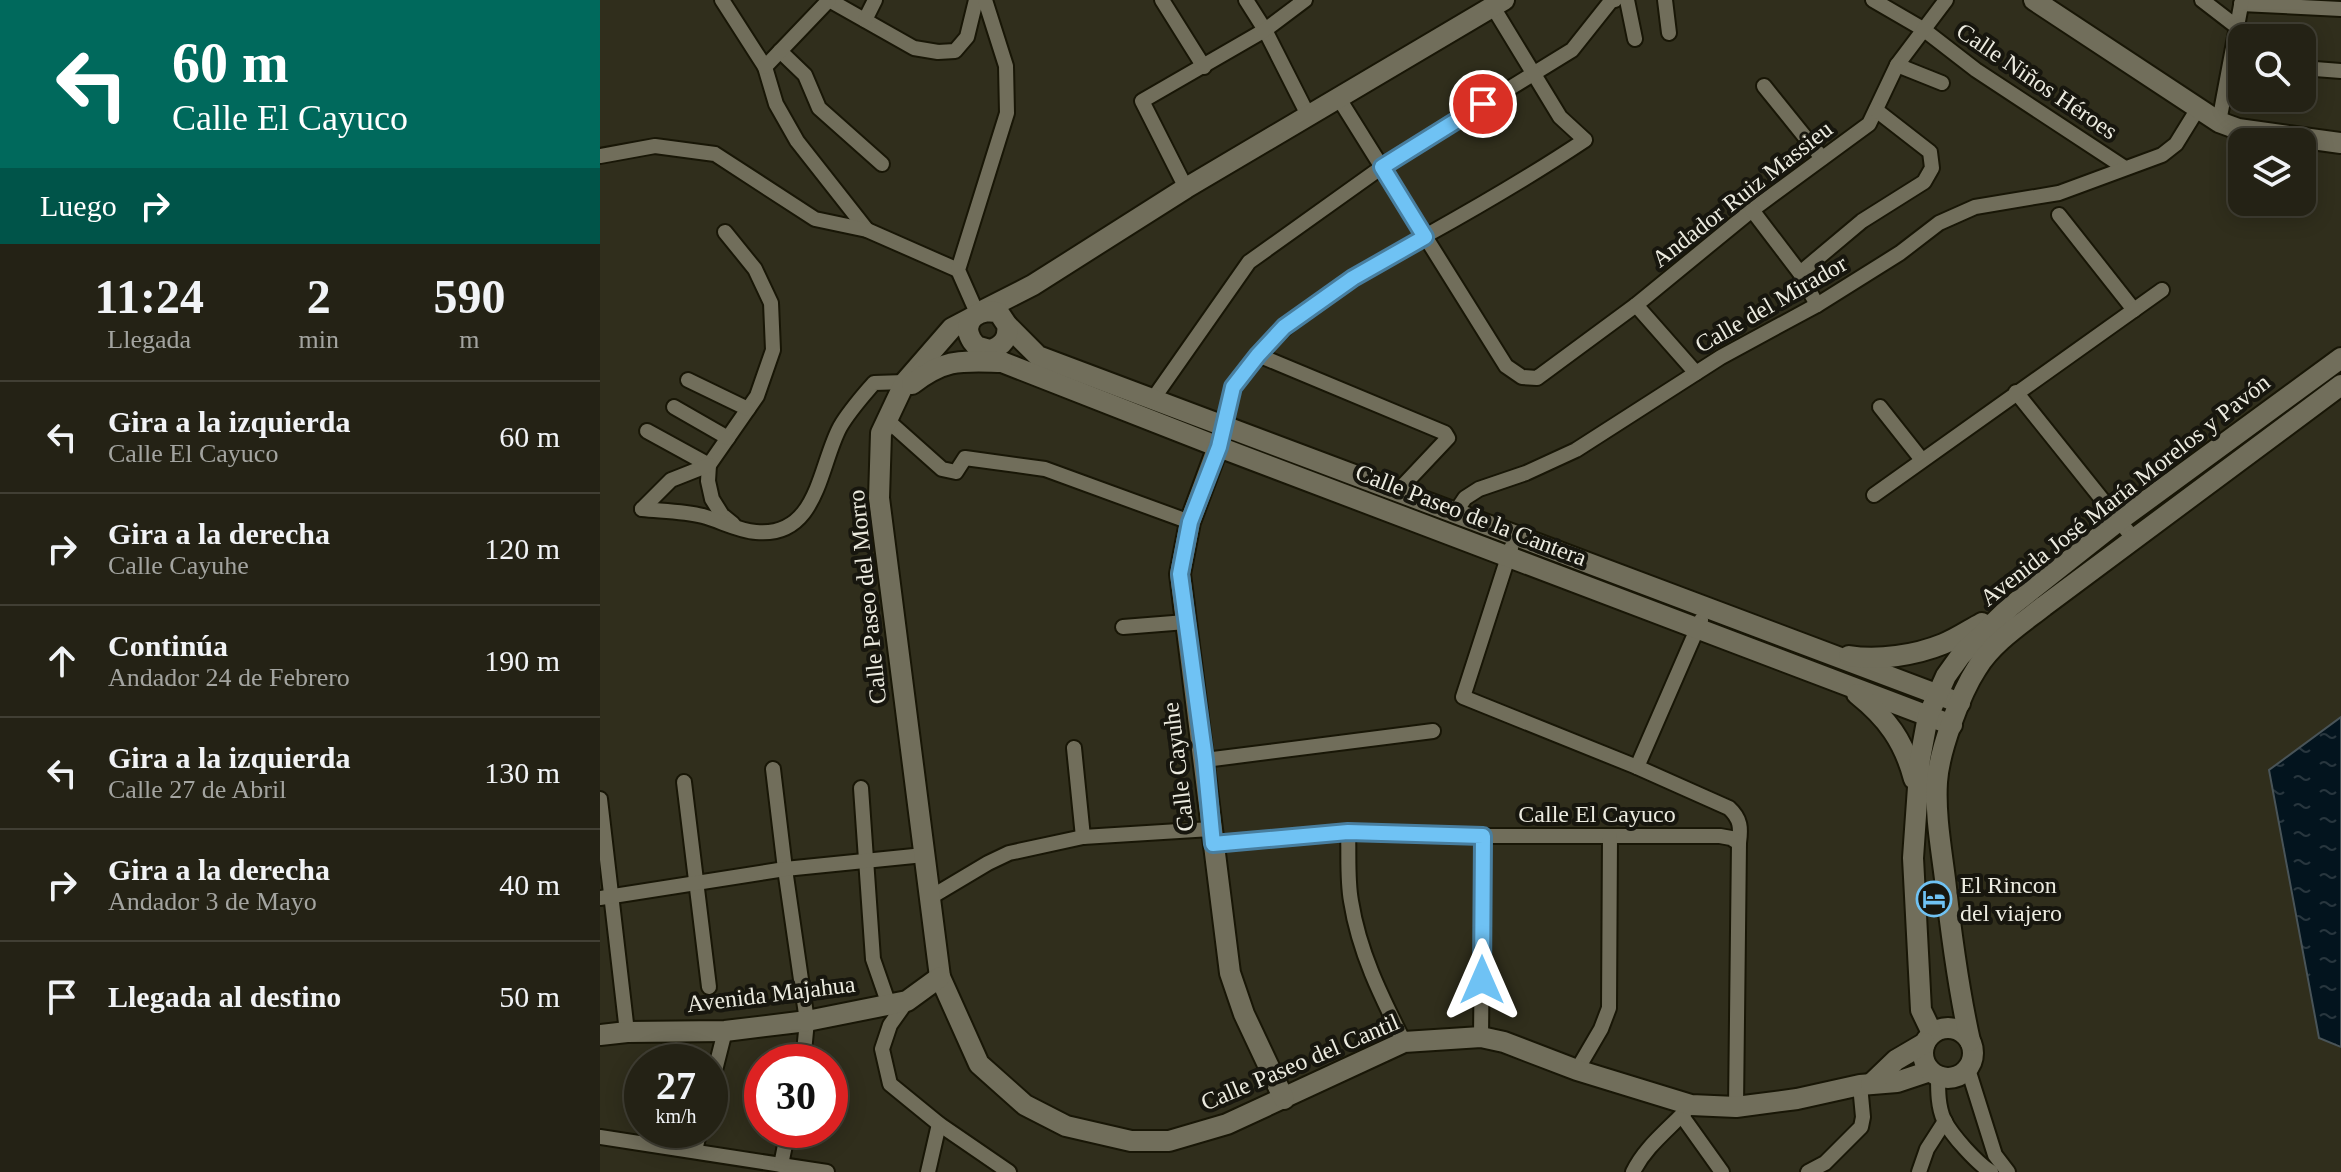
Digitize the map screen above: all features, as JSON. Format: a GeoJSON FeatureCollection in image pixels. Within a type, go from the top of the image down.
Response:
{"type":"FeatureCollection","features":[{"type":"Feature","properties":{"kind":"street"},"geometry":{"type":"LineString","coordinates":[[722,0],[765,67],[776,104],[797,141],[867,230]]}},
{"type":"Feature","properties":{"kind":"street"},"geometry":{"type":"LineString","coordinates":[[765,67],[829,0],[914,48],[938,52],[955,51],[967,37],[976,0]]}},
{"type":"Feature","properties":{"kind":"street"},"geometry":{"type":"LineString","coordinates":[[865,20],[875,0]]}},
{"type":"Feature","properties":{"kind":"street"},"geometry":{"type":"LineString","coordinates":[[977,314],[958,270],[1007,113],[1006,66],[985,0]]}},
{"type":"Feature","properties":{"kind":"street"},"geometry":{"type":"LineString","coordinates":[[1162,0],[1204,67]]}},
{"type":"Feature","properties":{"kind":"street"},"geometry":{"type":"LineString","coordinates":[[1246,0],[1265,30],[1308,115]]}},
{"type":"Feature","properties":{"kind":"street"},"geometry":{"type":"LineString","coordinates":[[1186,188],[1142,101],[1265,30],[1305,0]]}},
{"type":"Feature","properties":{"kind":"street"},"geometry":{"type":"LineString","coordinates":[[1153,399],[1249,262],[1382,167],[1572,50],[1615,0]]}},
{"type":"Feature","properties":{"kind":"street"},"geometry":{"type":"LineString","coordinates":[[1627,0],[1635,39]]}},
{"type":"Feature","properties":{"kind":"street"},"geometry":{"type":"LineString","coordinates":[[1665,0],[1669,33]]}},
{"type":"Feature","properties":{"kind":"street","name":"Calle Niños Héroes"},"geometry":{"type":"LineString","coordinates":[[1873,0],[1923,29],[1976,70],[2125,168],[2162,155],[2176,144],[2197,110]]}},
{"type":"Feature","properties":{"kind":"street","name":"Andador Ruiz Massieu"},"geometry":{"type":"LineString","coordinates":[[1425,237],[1506,366],[1522,377],[1537,378],[1636,305],[1752,210],[1869,124],[1897,65],[1946,0]]}},
{"type":"Feature","properties":{"kind":"street"},"geometry":{"type":"LineString","coordinates":[[2034,0],[2219,122],[2238,129],[2341,143]]}},
{"type":"Feature","properties":{"kind":"street"},"geometry":{"type":"LineString","coordinates":[[2202,0],[2233,24]]}},
{"type":"Feature","properties":{"kind":"street"},"geometry":{"type":"LineString","coordinates":[[2238,24],[2242,2],[2341,9]]}},
{"type":"Feature","properties":{"kind":"street"},"geometry":{"type":"LineString","coordinates":[[1225,425],[1233,387],[1284,327],[1342,286],[1585,140],[1560,117],[1498,3]]}},
{"type":"Feature","properties":{"kind":"street","name":"Calle Paseo del Morro"},"geometry":{"type":"LineString","coordinates":[[924,855],[879,498],[881,433],[905,387],[952,328],[1033,285],[1186,188],[1498,3]]}},
{"type":"Feature","properties":{"kind":"street"},"geometry":{"type":"LineString","coordinates":[[780,51],[805,75],[819,108],[882,164]]}},
{"type":"Feature","properties":{"kind":"street"},"geometry":{"type":"LineString","coordinates":[[1897,65],[1942,83]]}},
{"type":"Feature","properties":{"kind":"street"},"geometry":{"type":"LineString","coordinates":[[2316,69],[2341,71]]}},
{"type":"Feature","properties":{"kind":"street"},"geometry":{"type":"LineString","coordinates":[[1764,86],[1822,158]]}},
{"type":"Feature","properties":{"kind":"street"},"geometry":{"type":"LineString","coordinates":[[2219,122],[2228,91]]}},
{"type":"Feature","properties":{"kind":"street"},"geometry":{"type":"LineString","coordinates":[[1338,97],[1425,237]]}},
{"type":"Feature","properties":{"kind":"street"},"geometry":{"type":"LineString","coordinates":[[1800,273],[1862,221],[1924,182],[1932,168],[1930,152],[1876,110]]}},
{"type":"Feature","properties":{"kind":"street"},"geometry":{"type":"LineString","coordinates":[[600,156],[655,146],[715,154],[815,219],[867,230],[958,270]]}},
{"type":"Feature","properties":{"kind":"street","name":"Calle del Mirador"},"geometry":{"type":"LineString","coordinates":[[1455,513],[1465,498],[1479,489],[1526,473],[1576,450],[1696,373],[1817,305],[1900,253],[1939,223],[1975,207],[2059,193],[2125,168]]}},
{"type":"Feature","properties":{"kind":"street"},"geometry":{"type":"LineString","coordinates":[[1752,210],[1800,273],[1817,305]]}},
{"type":"Feature","properties":{"kind":"street"},"geometry":{"type":"LineString","coordinates":[[2059,215],[2134,310]]}},
{"type":"Feature","properties":{"kind":"street"},"geometry":{"type":"LineString","coordinates":[[725,232],[755,269],[771,303],[773,350],[757,396],[709,465],[708,481],[712,499],[722,515],[737,527]]}},
{"type":"Feature","properties":{"kind":"street"},"geometry":{"type":"LineString","coordinates":[[1023,341],[1017,317],[1022,297],[1033,285]]}},
{"type":"Feature","properties":{"kind":"street"},"geometry":{"type":"LineString","coordinates":[[1874,495],[2162,290]]}},
{"type":"Feature","properties":{"kind":"street"},"geometry":{"type":"LineString","coordinates":[[1636,305],[1696,373]]}},
{"type":"Feature","properties":{"kind":"street"},"geometry":{"type":"LineString","coordinates":[[999,313],[1004,318],[1008,326],[1006,338],[996,348],[990,350],[972,342],[968,330],[977,314],[999,313]]}},
{"type":"Feature","properties":{"kind":"street","name":"Calle Paseo de la Cantera"},"geometry":{"type":"LineString","coordinates":[[1008,326],[1038,356],[1960,703]]}},
{"type":"Feature","properties":{"kind":"street","name":"Calle Paseo de la Cantera"},"geometry":{"type":"LineString","coordinates":[[976,346],[1002,362],[1219,447],[1952,725]]}},
{"type":"Feature","properties":{"kind":"street"},"geometry":{"type":"LineString","coordinates":[[1258,355],[1445,433],[1448,438],[1398,491]]}},
{"type":"Feature","properties":{"kind":"street","name":"Avenida José María Morelos y Pavón"},"geometry":{"type":"LineString","coordinates":[[1928,1038],[1921,1010],[1913,858],[1920,759],[1928,716],[1937,694],[1961,655],[2010,607],[2120,520],[2341,358]]}},
{"type":"Feature","properties":{"kind":"street"},"geometry":{"type":"LineString","coordinates":[[709,465],[671,480],[642,509],[700,515],[755,532],[774,532],[791,525],[805,512],[839,429],[874,383],[905,387],[948,362],[1002,362]]}},
{"type":"Feature","properties":{"kind":"street"},"geometry":{"type":"LineString","coordinates":[[688,380],[748,409]]}},
{"type":"Feature","properties":{"kind":"street"},"geometry":{"type":"LineString","coordinates":[[1934,1074],[1949,1079],[1957,1077],[1968,1069],[1973,1055],[1958,985],[1936,812],[1942,751],[1977,667],[2012,631],[2341,385]]}},
{"type":"Feature","properties":{"kind":"street"},"geometry":{"type":"LineString","coordinates":[[2016,392],[2133,538]]}},
{"type":"Feature","properties":{"kind":"street"},"geometry":{"type":"LineString","coordinates":[[674,407],[728,438]]}},
{"type":"Feature","properties":{"kind":"street"},"geometry":{"type":"LineString","coordinates":[[1880,407],[1922,460]]}},
{"type":"Feature","properties":{"kind":"street"},"geometry":{"type":"LineString","coordinates":[[887,420],[942,469],[956,472],[965,458],[1045,469],[1190,522]]}},
{"type":"Feature","properties":{"kind":"street","name":"Calle Cayuhe"},"geometry":{"type":"LineString","coordinates":[[1225,425],[1190,522],[1180,574],[1230,973],[1244,1014],[1284,1099]]}},
{"type":"Feature","properties":{"kind":"street"},"geometry":{"type":"LineString","coordinates":[[647,431],[709,465]]}},
{"type":"Feature","properties":{"kind":"street"},"geometry":{"type":"LineString","coordinates":[[1515,536],[1463,697],[1637,767],[1729,808],[1737,816],[1741,828],[1736,1107]]}},
{"type":"Feature","properties":{"kind":"street"},"geometry":{"type":"LineString","coordinates":[[1816,650],[1864,658],[1908,653],[1943,644],[2010,607]]}},
{"type":"Feature","properties":{"kind":"street"},"geometry":{"type":"LineString","coordinates":[[1637,767],[1706,608]]}},
{"type":"Feature","properties":{"kind":"street"},"geometry":{"type":"LineString","coordinates":[[1123,627],[1186,622]]}},
{"type":"Feature","properties":{"kind":"street"},"geometry":{"type":"LineString","coordinates":[[1848,686],[1875,708],[1899,737],[1919,797]]}},
{"type":"Feature","properties":{"kind":"street"},"geometry":{"type":"LineString","coordinates":[[1205,760],[1433,731]]}},
{"type":"Feature","properties":{"kind":"street"},"geometry":{"type":"LineString","coordinates":[[1074,748],[1083,837]]}},
{"type":"Feature","properties":{"kind":"street"},"geometry":{"type":"LineString","coordinates":[[773,769],[807,1021],[805,1044]]}},
{"type":"Feature","properties":{"kind":"street"},"geometry":{"type":"LineString","coordinates":[[684,782],[709,987]]}},
{"type":"Feature","properties":{"kind":"street"},"geometry":{"type":"LineString","coordinates":[[861,788],[873,959],[898,1003],[882,1049],[890,1084],[939,1124],[1009,1172]]}},
{"type":"Feature","properties":{"kind":"street"},"geometry":{"type":"LineString","coordinates":[[600,799],[605,897],[627,1032]]}},
{"type":"Feature","properties":{"kind":"street"},"geometry":{"type":"LineString","coordinates":[[1348,832],[1350,898],[1359,940],[1372,978],[1404,1042]]}},
{"type":"Feature","properties":{"kind":"street","name":"Calle El Cayuco"},"geometry":{"type":"LineString","coordinates":[[931,897],[1009,853],[1083,837],[1212,837],[1348,832],[1483,836],[1720,836],[1739,843]]}},
{"type":"Feature","properties":{"kind":"street"},"geometry":{"type":"LineString","coordinates":[[1481,1037],[1483,836]]}},
{"type":"Feature","properties":{"kind":"street"},"geometry":{"type":"LineString","coordinates":[[1577,1070],[1601,1029],[1609,1008],[1610,836]]}},
{"type":"Feature","properties":{"kind":"street"},"geometry":{"type":"LineString","coordinates":[[605,897],[785,869],[924,855]]}},
{"type":"Feature","properties":{"kind":"street","name":"Calle Paseo del Cantil"},"geometry":{"type":"LineString","coordinates":[[924,855],[940,977],[979,1064],[1025,1105],[1066,1126],[1131,1141],[1169,1141],[1227,1124],[1404,1042],[1481,1037],[1504,1042],[1686,1111],[1797,1099],[1934,1074]]}},
{"type":"Feature","properties":{"kind":"street","name":"Avenida Majahua"},"geometry":{"type":"LineString","coordinates":[[600,1035],[725,1031],[807,1021],[898,1003],[940,977]]}},
{"type":"Feature","properties":{"kind":"street"},"geometry":{"type":"LineString","coordinates":[[1970,1041],[1959,1031],[1945,1028],[1928,1038],[1923,1057],[1934,1074],[1945,1121],[1978,1164],[1991,1172]]}},
{"type":"Feature","properties":{"kind":"street"},"geometry":{"type":"LineString","coordinates":[[722,1044],[725,1031]]}},
{"type":"Feature","properties":{"kind":"street","name":"Calle Paseo del Cantil"},"geometry":{"type":"LineString","coordinates":[[1865,1085],[1928,1038]]}},
{"type":"Feature","properties":{"kind":"street"},"geometry":{"type":"LineString","coordinates":[[1968,1069],[1995,1155],[2008,1172]]}},
{"type":"Feature","properties":{"kind":"street"},"geometry":{"type":"LineString","coordinates":[[1808,1172],[1825,1163],[1861,1127],[1865,1085]]}},
{"type":"Feature","properties":{"kind":"street"},"geometry":{"type":"LineString","coordinates":[[1633,1172],[1653,1143],[1686,1111],[1722,1172]]}},
{"type":"Feature","properties":{"kind":"street"},"geometry":{"type":"LineString","coordinates":[[1919,1172],[1927,1149],[1945,1121]]}},
{"type":"Feature","properties":{"kind":"street"},"geometry":{"type":"LineString","coordinates":[[928,1172],[939,1124]]}},
{"type":"Feature","properties":{"kind":"street"},"geometry":{"type":"LineString","coordinates":[[600,1137],[827,1172]]}},
{"type":"Feature","properties":{"kind":"street"},"geometry":{"type":"LineString","coordinates":[[781,1165],[784,1148]]}},
{"type":"Feature","properties":{"kind":"water"},"geometry":{"type":"Polygon","coordinates":[[[2341,717],[2341,1047],[2319,1038],[2269,770],[2341,717]]]}},
{"type":"Feature","properties":{"kind":"place","name":"El Rincon del viajero"},"geometry":{"type":"Point","coordinates":[1934,899]}},
{"type":"Feature","properties":{"kind":"route"},"geometry":{"type":"LineString","coordinates":[[1482,980],[1483,836],[1348,832],[1213,844],[1180,574],[1190,522],[1219,447],[1233,387],[1284,327],[1353,278],[1425,237],[1382,167],[1483,104]]}}]}
